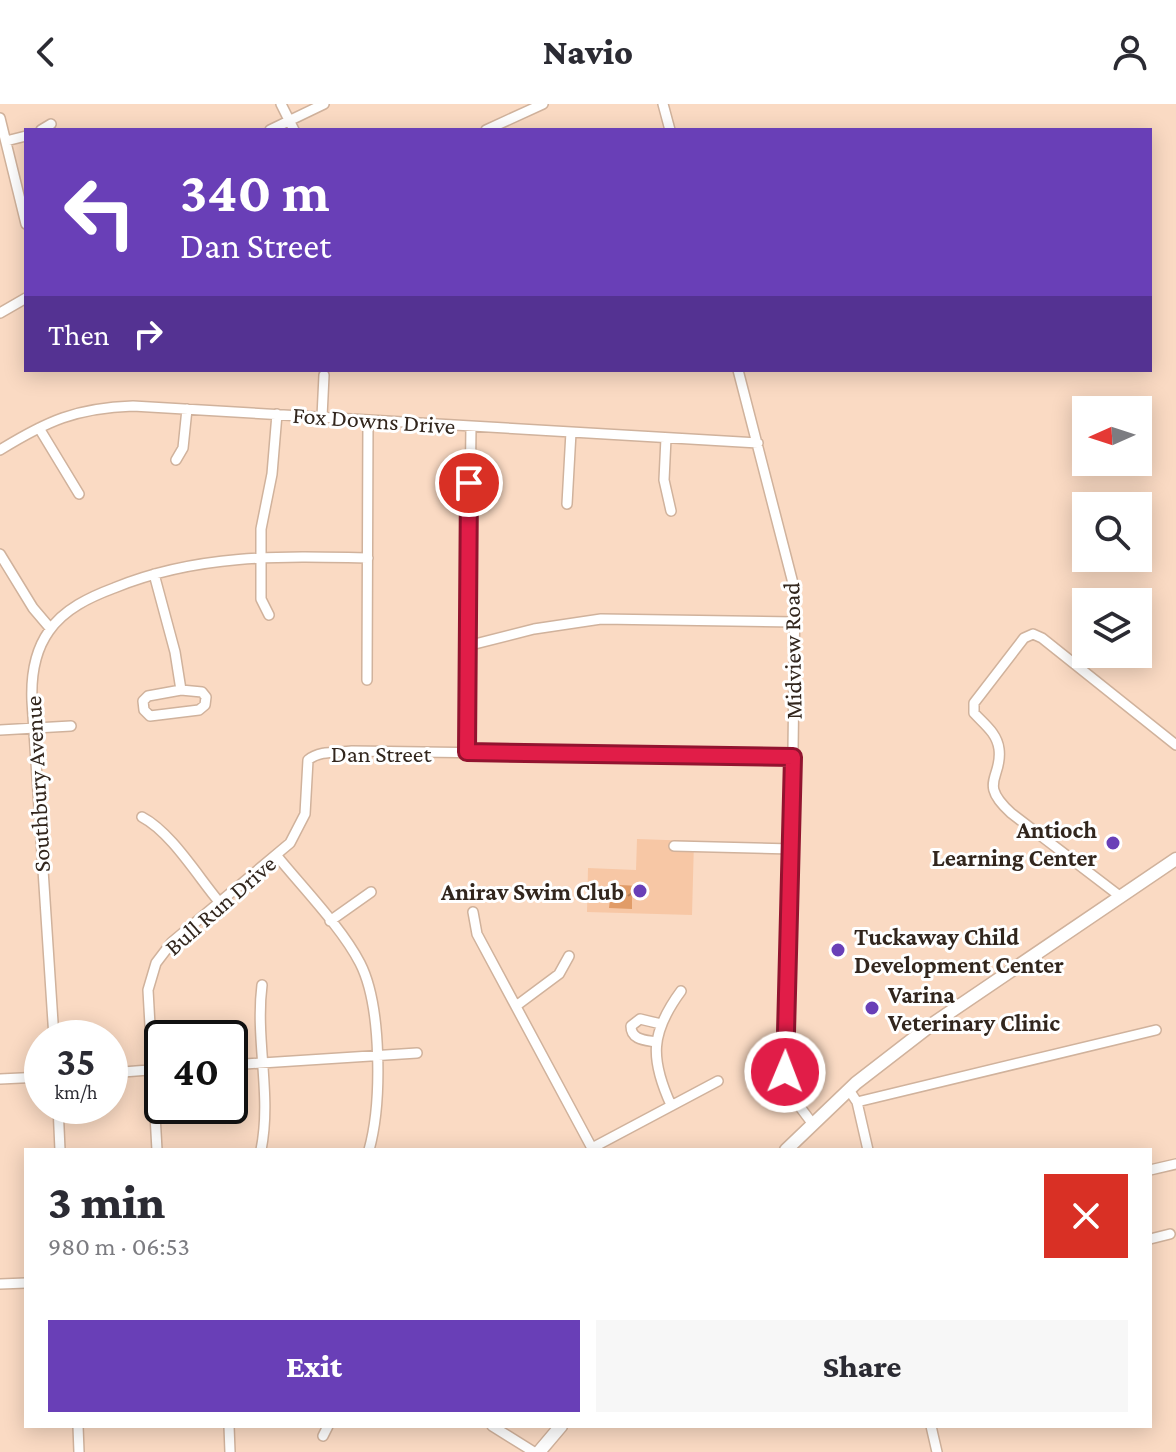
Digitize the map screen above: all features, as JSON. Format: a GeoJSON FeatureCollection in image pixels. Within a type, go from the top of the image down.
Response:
{"type":"FeatureCollection","features":[{"type":"Feature","properties":{"kind":"main road"},"geometry":{"type":"LineString","coordinates":[[788,1148],[849,1090],[931,1025],[1176,859]]}},
{"type":"Feature","properties":{"kind":"main road"},"geometry":{"type":"LineString","coordinates":[[537,1452],[559,1428]]}},
{"type":"Feature","properties":{"kind":"street"},"geometry":{"type":"LineString","coordinates":[[281,104],[291,126],[324,104]]}},
{"type":"Feature","properties":{"kind":"street"},"geometry":{"type":"LineString","coordinates":[[490,128],[543,104]]}},
{"type":"Feature","properties":{"kind":"street"},"geometry":{"type":"LineString","coordinates":[[663,104],[669,128]]}},
{"type":"Feature","properties":{"kind":"street"},"geometry":{"type":"LineString","coordinates":[[0,118],[24,216]]}},
{"type":"Feature","properties":{"kind":"street"},"geometry":{"type":"LineString","coordinates":[[44,128],[51,124]]}},
{"type":"Feature","properties":{"kind":"street"},"geometry":{"type":"LineString","coordinates":[[6,141],[24,136]]}},
{"type":"Feature","properties":{"kind":"street"},"geometry":{"type":"LineString","coordinates":[[0,313],[24,299]]}},
{"type":"Feature","properties":{"kind":"street","name":"Midview Road"},"geometry":{"type":"LineString","coordinates":[[739,372],[795,591],[785,1072],[791,1095],[812,1123]]}},
{"type":"Feature","properties":{"kind":"street"},"geometry":{"type":"LineString","coordinates":[[322,417],[324,375]]}},
{"type":"Feature","properties":{"kind":"street","name":"Fox Downs Drive"},"geometry":{"type":"LineString","coordinates":[[0,450],[58,418],[81,411],[114,407],[758,443]]}},
{"type":"Feature","properties":{"kind":"street"},"geometry":{"type":"LineString","coordinates":[[176,460],[183,448],[187,409]]}},
{"type":"Feature","properties":{"kind":"street"},"geometry":{"type":"LineString","coordinates":[[269,615],[261,599],[261,529],[272,474],[277,414]]}},
{"type":"Feature","properties":{"kind":"street"},"geometry":{"type":"LineString","coordinates":[[367,680],[368,420]]}},
{"type":"Feature","properties":{"kind":"street"},"geometry":{"type":"LineString","coordinates":[[467,752],[471,426]]}},
{"type":"Feature","properties":{"kind":"street"},"geometry":{"type":"LineString","coordinates":[[39,428],[79,494]]}},
{"type":"Feature","properties":{"kind":"street"},"geometry":{"type":"LineString","coordinates":[[567,504],[571,432]]}},
{"type":"Feature","properties":{"kind":"street"},"geometry":{"type":"LineString","coordinates":[[666,438],[664,480],[671,511]]}},
{"type":"Feature","properties":{"kind":"street"},"geometry":{"type":"LineString","coordinates":[[0,554],[33,608],[50,628],[75,607],[102,593],[154,574],[214,560],[368,558]]}},
{"type":"Feature","properties":{"kind":"street"},"geometry":{"type":"LineString","coordinates":[[154,574],[175,652],[181,690]]}},
{"type":"Feature","properties":{"kind":"street"},"geometry":{"type":"LineString","coordinates":[[467,646],[534,629],[590,620],[795,622]]}},
{"type":"Feature","properties":{"kind":"street","name":"Southbury Avenue"},"geometry":{"type":"LineString","coordinates":[[50,628],[31,679],[53,1020]]}},
{"type":"Feature","properties":{"kind":"street"},"geometry":{"type":"LineString","coordinates":[[1121,897],[1011,813],[995,794],[993,782],[999,758],[998,746],[989,728],[974,713],[973,706],[1024,638],[1031,634],[1042,638],[1176,745]]}},
{"type":"Feature","properties":{"kind":"street"},"geometry":{"type":"LineString","coordinates":[[181,690],[202,692],[206,697],[205,705],[199,710],[150,716],[144,710],[143,701],[148,696],[181,690]]}},
{"type":"Feature","properties":{"kind":"street"},"geometry":{"type":"LineString","coordinates":[[0,730],[71,726]]}},
{"type":"Feature","properties":{"kind":"street","name":"Dan Street"},"geometry":{"type":"LineString","coordinates":[[308,761],[325,753],[793,757]]}},
{"type":"Feature","properties":{"kind":"street","name":"Bull Run Drive"},"geometry":{"type":"LineString","coordinates":[[151,1020],[148,998],[151,973],[159,957],[172,942],[290,843],[305,814],[308,761]]}},
{"type":"Feature","properties":{"kind":"street"},"geometry":{"type":"LineString","coordinates":[[142,817],[165,836],[220,903]]}},
{"type":"Feature","properties":{"kind":"street"},"geometry":{"type":"LineString","coordinates":[[674,846],[792,849]]}},
{"type":"Feature","properties":{"kind":"street"},"geometry":{"type":"LineString","coordinates":[[277,856],[352,950],[365,974],[372,997],[378,1101],[369,1148]]}},
{"type":"Feature","properties":{"kind":"street"},"geometry":{"type":"LineString","coordinates":[[330,921],[371,892]]}},
{"type":"Feature","properties":{"kind":"street"},"geometry":{"type":"LineString","coordinates":[[473,912],[477,934],[591,1148]]}},
{"type":"Feature","properties":{"kind":"street"},"geometry":{"type":"LineString","coordinates":[[516,1006],[559,974],[569,956]]}},
{"type":"Feature","properties":{"kind":"street"},"geometry":{"type":"LineString","coordinates":[[261,1148],[265,1116],[260,1013],[262,985]]}},
{"type":"Feature","properties":{"kind":"street"},"geometry":{"type":"LineString","coordinates":[[671,1105],[657,1069],[656,1042],[661,1024],[681,991]]}},
{"type":"Feature","properties":{"kind":"street"},"geometry":{"type":"LineString","coordinates":[[656,1042],[636,1038],[631,1026],[640,1019],[661,1024]]}},
{"type":"Feature","properties":{"kind":"street"},"geometry":{"type":"LineString","coordinates":[[857,1102],[1156,1030]]}},
{"type":"Feature","properties":{"kind":"street"},"geometry":{"type":"LineString","coordinates":[[248,1064],[417,1053]]}},
{"type":"Feature","properties":{"kind":"street"},"geometry":{"type":"LineString","coordinates":[[0,1079],[24,1078]]}},
{"type":"Feature","properties":{"kind":"street"},"geometry":{"type":"LineString","coordinates":[[594,1148],[718,1081]]}},
{"type":"Feature","properties":{"kind":"street"},"geometry":{"type":"LineString","coordinates":[[849,1090],[857,1102],[868,1148]]}},
{"type":"Feature","properties":{"kind":"street"},"geometry":{"type":"LineString","coordinates":[[59,1124],[60,1148]]}},
{"type":"Feature","properties":{"kind":"street","name":"Bull Run Drive"},"geometry":{"type":"LineString","coordinates":[[157,1124],[157,1148]]}},
{"type":"Feature","properties":{"kind":"street"},"geometry":{"type":"LineString","coordinates":[[1152,1170],[1176,1164]]}},
{"type":"Feature","properties":{"kind":"street"},"geometry":{"type":"LineString","coordinates":[[1152,1238],[1170,1234]]}},
{"type":"Feature","properties":{"kind":"street"},"geometry":{"type":"LineString","coordinates":[[0,1284],[24,1283]]}},
{"type":"Feature","properties":{"kind":"street"},"geometry":{"type":"LineString","coordinates":[[78,1428],[79,1452]]}},
{"type":"Feature","properties":{"kind":"street"},"geometry":{"type":"LineString","coordinates":[[229,1428],[230,1452]]}},
{"type":"Feature","properties":{"kind":"street"},"geometry":{"type":"LineString","coordinates":[[323,1436],[327,1428]]}},
{"type":"Feature","properties":{"kind":"street"},"geometry":{"type":"LineString","coordinates":[[495,1428],[537,1452]]}},
{"type":"Feature","properties":{"kind":"street"},"geometry":{"type":"LineString","coordinates":[[931,1428],[937,1452]]}},
{"type":"Feature","properties":{"kind":"shaded area","name":"Anirav Swim Club"},"geometry":{"type":"Polygon","coordinates":[[[637,839],[694,841],[692,915],[587,912],[588,868],[636,870],[637,839]]]}},
{"type":"Feature","properties":{"kind":"water"},"geometry":{"type":"Polygon","coordinates":[[[620,885],[640,886],[640,895],[632,895],[632,909],[609,908],[610,899],[620,899],[620,885]]]}},
{"type":"Feature","properties":{"kind":"place","name":"Antioch Learning Center"},"geometry":{"type":"Point","coordinates":[1113,843]}},
{"type":"Feature","properties":{"kind":"place","name":"Anirav Swim Club"},"geometry":{"type":"Point","coordinates":[640,891]}},
{"type":"Feature","properties":{"kind":"place","name":"Tuckaway Child Development Center"},"geometry":{"type":"Point","coordinates":[838,950]}},
{"type":"Feature","properties":{"kind":"place","name":"Varina Veterinary Clinic"},"geometry":{"type":"Point","coordinates":[872,1008]}},
{"type":"Feature","properties":{"kind":"route"},"geometry":{"type":"LineString","coordinates":[[469,483],[467,752],[793,757],[785,1072]]}}]}
